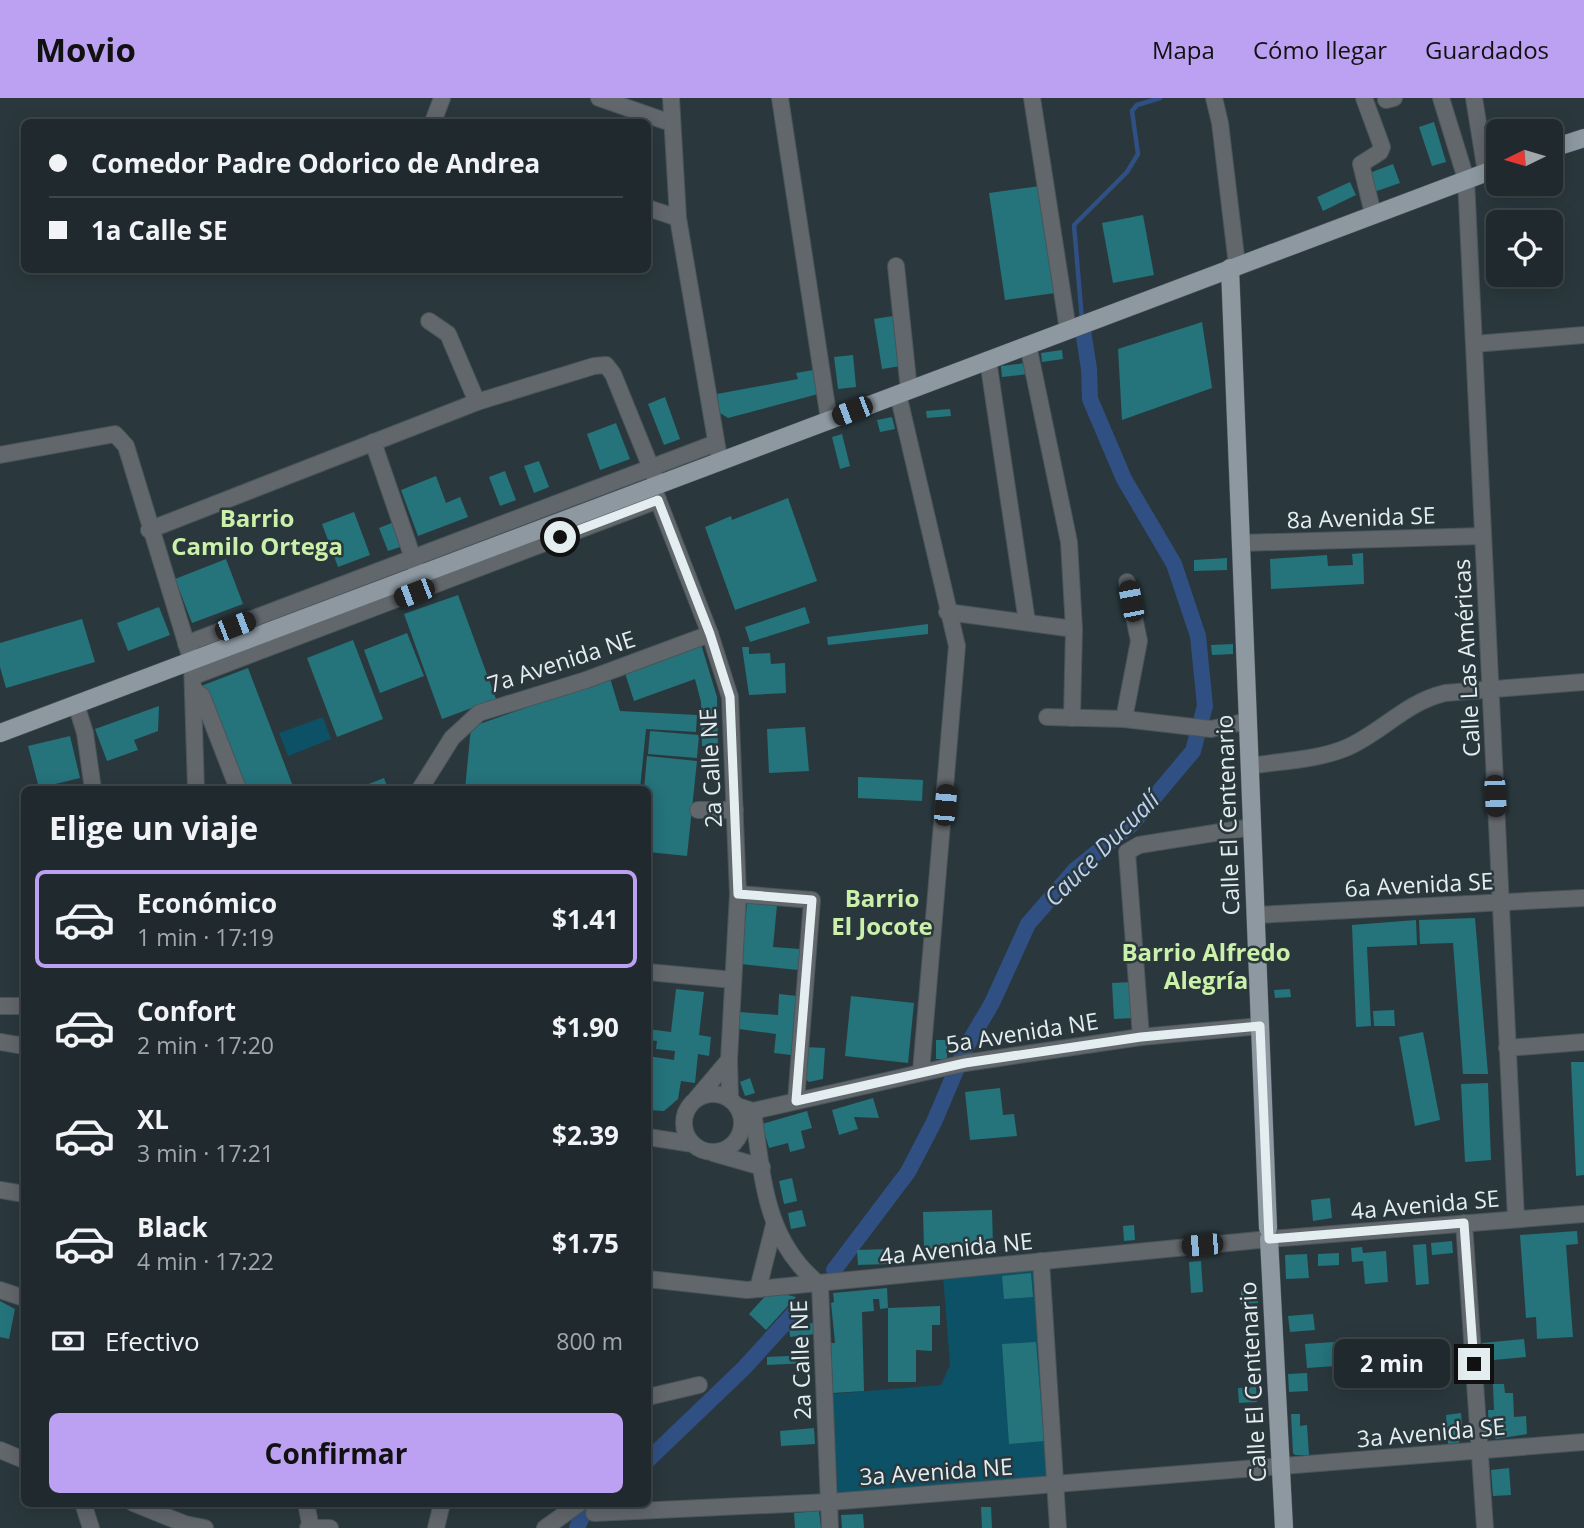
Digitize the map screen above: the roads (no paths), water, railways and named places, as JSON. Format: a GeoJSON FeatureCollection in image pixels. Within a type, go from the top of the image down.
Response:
{"type":"FeatureCollection","features":[{"type":"Feature","properties":{"kind":"main road"},"geometry":{"type":"LineString","coordinates":[[1563,145],[1584,138]]}},
{"type":"Feature","properties":{"kind":"main road"},"geometry":{"type":"LineString","coordinates":[[0,733],[76,704],[193,676],[419,576],[656,491],[721,461],[1486,172]]}},
{"type":"Feature","properties":{"kind":"main road","name":"Calle El Centenario"},"geometry":{"type":"LineString","coordinates":[[1233,267],[1268,1233],[1284,1528]]}},
{"type":"Feature","properties":{"kind":"street"},"geometry":{"type":"LineString","coordinates":[[434,119],[442,98]]}},
{"type":"Feature","properties":{"kind":"street"},"geometry":{"type":"LineString","coordinates":[[599,98],[671,123]]}},
{"type":"Feature","properties":{"kind":"street"},"geometry":{"type":"LineString","coordinates":[[671,98],[678,218],[721,461]]}},
{"type":"Feature","properties":{"kind":"street"},"geometry":{"type":"LineString","coordinates":[[780,98],[829,420]]}},
{"type":"Feature","properties":{"kind":"street"},"geometry":{"type":"LineString","coordinates":[[1032,98],[1068,330]]}},
{"type":"Feature","properties":{"kind":"street"},"geometry":{"type":"LineString","coordinates":[[1214,98],[1220,123],[1233,267]]}},
{"type":"Feature","properties":{"kind":"street"},"geometry":{"type":"LineString","coordinates":[[1364,98],[1382,147],[1380,152],[1361,164],[1373,214]]}},
{"type":"Feature","properties":{"kind":"street","name":"Calle Las Américas"},"geometry":{"type":"LineString","coordinates":[[1441,98],[1466,179],[1516,1219]]}},
{"type":"Feature","properties":{"kind":"street"},"geometry":{"type":"LineString","coordinates":[[1474,98],[1486,146]]}},
{"type":"Feature","properties":{"kind":"street"},"geometry":{"type":"LineString","coordinates":[[651,209],[678,218]]}},
{"type":"Feature","properties":{"kind":"street"},"geometry":{"type":"LineString","coordinates":[[897,266],[904,392],[947,612],[957,646],[921,1072]]}},
{"type":"Feature","properties":{"kind":"street"},"geometry":{"type":"LineString","coordinates":[[149,530],[477,402],[448,334],[429,321]]}},
{"type":"Feature","properties":{"kind":"street"},"geometry":{"type":"LineString","coordinates":[[1474,344],[1584,335]]}},
{"type":"Feature","properties":{"kind":"street"},"geometry":{"type":"LineString","coordinates":[[1028,345],[1069,542],[1074,628],[1072,718]]}},
{"type":"Feature","properties":{"kind":"street"},"geometry":{"type":"LineString","coordinates":[[988,360],[1027,622]]}},
{"type":"Feature","properties":{"kind":"street","name":"2a Calle NE"},"geometry":{"type":"LineString","coordinates":[[477,402],[594,366],[606,365],[613,374],[651,468],[656,491],[710,634],[730,697],[738,894],[729,1060],[733,1103]]}},
{"type":"Feature","properties":{"kind":"street"},"geometry":{"type":"LineString","coordinates":[[0,455],[115,434],[126,446],[149,530],[186,644],[193,676],[237,786]]}},
{"type":"Feature","properties":{"kind":"street"},"geometry":{"type":"LineString","coordinates":[[373,442],[419,576]]}},
{"type":"Feature","properties":{"kind":"street"},"geometry":{"type":"LineString","coordinates":[[186,644],[716,443]]}},
{"type":"Feature","properties":{"kind":"street"},"geometry":{"type":"LineString","coordinates":[[193,676],[656,491]]}},
{"type":"Feature","properties":{"kind":"street","name":"8a Avenida SE"},"geometry":{"type":"LineString","coordinates":[[1241,543],[1483,536]]}},
{"type":"Feature","properties":{"kind":"street"},"geometry":{"type":"LineString","coordinates":[[1124,719],[1139,640],[1127,582]]}},
{"type":"Feature","properties":{"kind":"street"},"geometry":{"type":"LineString","coordinates":[[947,612],[1074,628]]}},
{"type":"Feature","properties":{"kind":"street","name":"7a Avenida NE"},"geometry":{"type":"LineString","coordinates":[[422,786],[452,738],[479,713],[586,680],[710,634]]}},
{"type":"Feature","properties":{"kind":"street"},"geometry":{"type":"LineString","coordinates":[[193,676],[196,786]]}},
{"type":"Feature","properties":{"kind":"street"},"geometry":{"type":"LineString","coordinates":[[1250,766],[1348,748],[1423,698],[1584,682]]}},
{"type":"Feature","properties":{"kind":"street"},"geometry":{"type":"LineString","coordinates":[[76,704],[85,733],[93,786]]}},
{"type":"Feature","properties":{"kind":"street"},"geometry":{"type":"LineString","coordinates":[[1046,717],[1124,719],[1211,729],[1248,721]]}},
{"type":"Feature","properties":{"kind":"street"},"geometry":{"type":"LineString","coordinates":[[698,810],[735,810]]}},
{"type":"Feature","properties":{"kind":"street"},"geometry":{"type":"LineString","coordinates":[[1141,1037],[1127,852],[1139,845],[1252,827]]}},
{"type":"Feature","properties":{"kind":"street"},"geometry":{"type":"LineString","coordinates":[[738,894],[812,900],[796,1101]]}},
{"type":"Feature","properties":{"kind":"street","name":"6a Avenida SE"},"geometry":{"type":"LineString","coordinates":[[1256,915],[1584,898]]}},
{"type":"Feature","properties":{"kind":"street"},"geometry":{"type":"LineString","coordinates":[[651,972],[733,980]]}},
{"type":"Feature","properties":{"kind":"street"},"geometry":{"type":"LineString","coordinates":[[0,1006],[21,1006]]}},
{"type":"Feature","properties":{"kind":"street","name":"5a Avenida NE"},"geometry":{"type":"LineString","coordinates":[[753,1111],[957,1064],[1141,1037],[1260,1026]]}},
{"type":"Feature","properties":{"kind":"street"},"geometry":{"type":"LineString","coordinates":[[0,1042],[21,1046]]}},
{"type":"Feature","properties":{"kind":"street"},"geometry":{"type":"LineString","coordinates":[[1507,1048],[1584,1042]]}},
{"type":"Feature","properties":{"kind":"street"},"geometry":{"type":"LineString","coordinates":[[665,1139],[685,1118],[694,1101],[729,1060]]}},
{"type":"Feature","properties":{"kind":"street"},"geometry":{"type":"LineString","coordinates":[[694,1101],[711,1094],[753,1111],[729,1148],[711,1152]]}},
{"type":"Feature","properties":{"kind":"street"},"geometry":{"type":"LineString","coordinates":[[733,1103],[741,1129],[762,1167]]}},
{"type":"Feature","properties":{"kind":"street","name":"2a Calle NE"},"geometry":{"type":"LineString","coordinates":[[753,1111],[774,1225],[786,1251],[799,1268],[820,1285],[830,1528]]}},
{"type":"Feature","properties":{"kind":"street"},"geometry":{"type":"LineString","coordinates":[[685,1118],[687,1137],[693,1144]]}},
{"type":"Feature","properties":{"kind":"street"},"geometry":{"type":"LineString","coordinates":[[651,1137],[693,1144],[762,1167]]}},
{"type":"Feature","properties":{"kind":"street"},"geometry":{"type":"LineString","coordinates":[[0,1190],[21,1194]]}},
{"type":"Feature","properties":{"kind":"street","name":"4a Avenida SE"},"geometry":{"type":"LineString","coordinates":[[1268,1233],[1584,1214]]}},
{"type":"Feature","properties":{"kind":"street"},"geometry":{"type":"LineString","coordinates":[[1464,1223],[1485,1528]]}},
{"type":"Feature","properties":{"kind":"street"},"geometry":{"type":"LineString","coordinates":[[758,1289],[774,1225]]}},
{"type":"Feature","properties":{"kind":"street","name":"4a Avenida NE"},"geometry":{"type":"LineString","coordinates":[[651,1279],[735,1290],[820,1285],[1268,1233]]}},
{"type":"Feature","properties":{"kind":"street"},"geometry":{"type":"LineString","coordinates":[[1041,1261],[1058,1528]]}},
{"type":"Feature","properties":{"kind":"street"},"geometry":{"type":"LineString","coordinates":[[0,1290],[21,1297]]}},
{"type":"Feature","properties":{"kind":"street"},"geometry":{"type":"LineString","coordinates":[[651,1396],[699,1385]]}},
{"type":"Feature","properties":{"kind":"street","name":"3a Avenida SE"},"geometry":{"type":"LineString","coordinates":[[1281,1468],[1584,1442]]}},
{"type":"Feature","properties":{"kind":"street"},"geometry":{"type":"LineString","coordinates":[[0,1450],[21,1459]]}},
{"type":"Feature","properties":{"kind":"street","name":"3a Avenida NE"},"geometry":{"type":"LineString","coordinates":[[594,1515],[829,1502],[1281,1468]]}},
{"type":"Feature","properties":{"kind":"street"},"geometry":{"type":"LineString","coordinates":[[84,1507],[91,1528]]}},
{"type":"Feature","properties":{"kind":"street"},"geometry":{"type":"LineString","coordinates":[[143,1507],[185,1524],[205,1528]]}},
{"type":"Feature","properties":{"kind":"street"},"geometry":{"type":"LineString","coordinates":[[306,1507],[309,1528],[330,1528]]}},
{"type":"Feature","properties":{"kind":"street"},"geometry":{"type":"LineString","coordinates":[[436,1528],[441,1507]]}},
{"type":"Feature","properties":{"kind":"street"},"geometry":{"type":"LineString","coordinates":[[545,1528],[574,1507]]}},
{"type":"Feature","properties":{"kind":"waterway"},"geometry":{"type":"LineString","coordinates":[[1082,320],[1074,225],[1127,172],[1138,154],[1132,111],[1137,105],[1160,98]]}},
{"type":"Feature","properties":{"kind":"waterway","name":"Cauce Ducualí"},"geometry":{"type":"LineString","coordinates":[[834,1270],[908,1172],[934,1122],[965,1049],[992,1003],[1028,924],[1075,870],[1131,825],[1193,751],[1205,706],[1198,636],[1174,564],[1124,479],[1090,399],[1089,369],[1082,324]]}},
{"type":"Feature","properties":{"kind":"waterway","name":"Cauce Ducualí"},"geometry":{"type":"LineString","coordinates":[[651,1457],[744,1368],[795,1312]]}},
{"type":"Feature","properties":{"kind":"waterway","name":"Cauce Ducualí"},"geometry":{"type":"LineString","coordinates":[[577,1528],[586,1507]]}},
{"type":"Feature","properties":{"kind":"district","name":"Barrio Camilo Ortega"},"geometry":{"type":"Point","coordinates":[257,531]}},
{"type":"Feature","properties":{"kind":"district","name":"Barrio El Jocote"},"geometry":{"type":"Point","coordinates":[882,911]}},
{"type":"Feature","properties":{"kind":"district","name":"Barrio Alfredo Alegría"},"geometry":{"type":"Point","coordinates":[1206,965]}}]}
